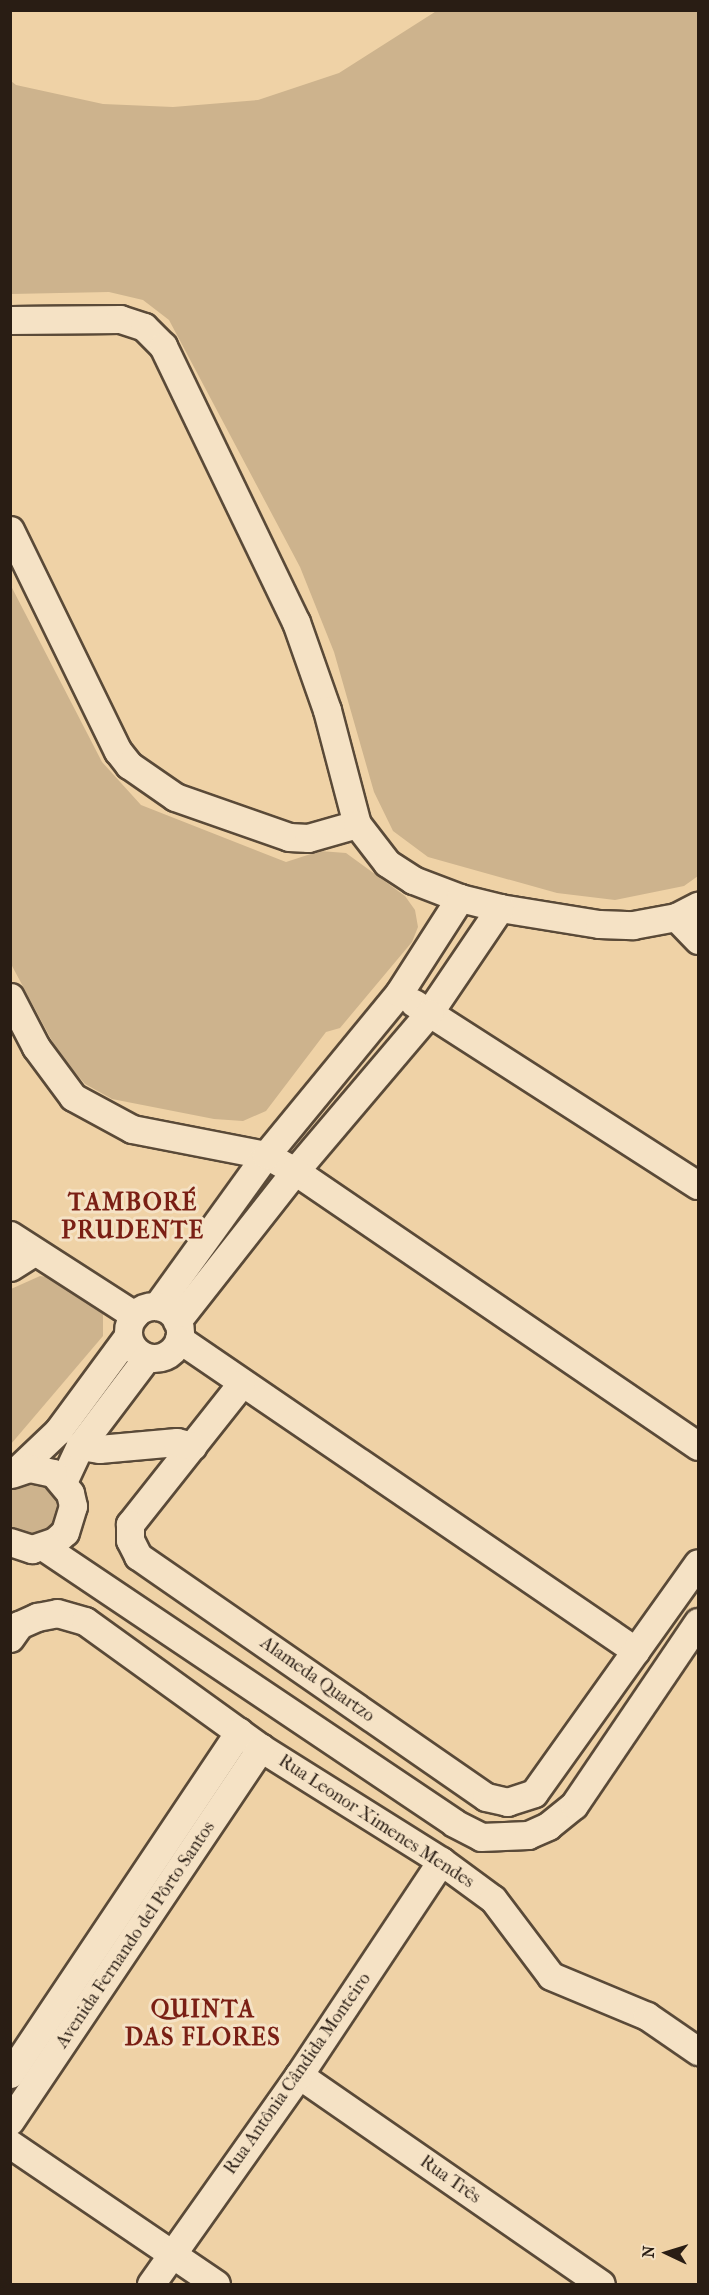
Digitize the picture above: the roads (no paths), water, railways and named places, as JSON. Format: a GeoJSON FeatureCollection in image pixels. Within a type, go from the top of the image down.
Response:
{"type":"FeatureCollection","features":[{"type":"Feature","properties":{"kind":"street"},"geometry":{"type":"LineString","coordinates":[[10,320],[120,319],[144,327],[163,346],[296,622],[327,710],[357,824],[387,863],[413,880],[460,898],[500,908],[599,924],[633,925],[687,912],[699,940]]}},
{"type":"Feature","properties":{"kind":"street"},"geometry":{"type":"LineString","coordinates":[[10,530],[118,751],[129,765],[175,797],[289,837],[308,838],[357,824]]}},
{"type":"Feature","properties":{"kind":"street"},"geometry":{"type":"LineString","coordinates":[[155,1323],[167,1355],[147,1358],[134,1350],[155,1323],[266,1155],[399,993],[460,898]]}},
{"type":"Feature","properties":{"kind":"street"},"geometry":{"type":"LineString","coordinates":[[14,1472],[58,1431],[295,1171],[429,1013],[500,908]]}},
{"type":"Feature","properties":{"kind":"street"},"geometry":{"type":"LineString","coordinates":[[399,993],[699,1185]]}},
{"type":"Feature","properties":{"kind":"street"},"geometry":{"type":"LineString","coordinates":[[10,998],[52,1072],[73,1097],[105,1118],[132,1129],[266,1155],[295,1171],[699,1446]]}},
{"type":"Feature","properties":{"kind":"street"},"geometry":{"type":"LineString","coordinates":[[10,1235],[34,1252],[155,1323],[241,1384],[636,1651],[699,1563]]}},
{"type":"Feature","properties":{"kind":"street"},"geometry":{"type":"LineString","coordinates":[[10,1267],[34,1252]]}},
{"type":"Feature","properties":{"kind":"street"},"geometry":{"type":"LineString","coordinates":[[63,1482],[80,1446],[147,1358]]}},
{"type":"Feature","properties":{"kind":"street","name":"Alameda Quartzo"},"geometry":{"type":"LineString","coordinates":[[241,1384],[130,1524],[130,1540],[138,1556],[486,1797],[507,1802],[534,1793],[636,1651]]}},
{"type":"Feature","properties":{"kind":"street"},"geometry":{"type":"LineString","coordinates":[[80,1446],[99,1449],[177,1442],[192,1446]]}},
{"type":"Feature","properties":{"kind":"street"},"geometry":{"type":"LineString","coordinates":[[14,1472],[42,1468],[63,1482],[70,1493],[71,1520],[65,1532],[21,1550]]}},
{"type":"Feature","properties":{"kind":"street"},"geometry":{"type":"LineString","coordinates":[[21,1550],[481,1838],[528,1835],[548,1826],[574,1805],[699,1622]]}},
{"type":"Feature","properties":{"kind":"street","name":"Rua Leonor Ximenes Mendes"},"geometry":{"type":"LineString","coordinates":[[10,1638],[19,1625],[38,1617],[57,1613],[86,1622],[261,1748],[441,1861],[493,1899],[552,1976],[647,2016],[699,2051]]}},
{"type":"Feature","properties":{"kind":"street","name":"Avenida Fernando del Pôrto Santos"},"geometry":{"type":"LineString","coordinates":[[10,2074],[239,1732]]}},
{"type":"Feature","properties":{"kind":"street","name":"Avenida Fernando del Pôrto Santos"},"geometry":{"type":"LineString","coordinates":[[10,2121],[261,1748]]}},
{"type":"Feature","properties":{"kind":"street","name":"Rua Antônia Cândida Monteiro"},"geometry":{"type":"LineString","coordinates":[[151,2284],[299,2075],[441,1861]]}},
{"type":"Feature","properties":{"kind":"street","name":"Rua Três"},"geometry":{"type":"LineString","coordinates":[[299,2075],[601,2284]]}},
{"type":"Feature","properties":{"kind":"street"},"geometry":{"type":"LineString","coordinates":[[10,2144],[216,2284]]}},
{"type":"Feature","properties":{"kind":"district","name":"TAMBORÉ PRUDENTE"},"geometry":{"type":"Point","coordinates":[133,1217]}},
{"type":"Feature","properties":{"kind":"district","name":"QUINTA DAS FLORES"},"geometry":{"type":"Point","coordinates":[203,2024]}}]}
